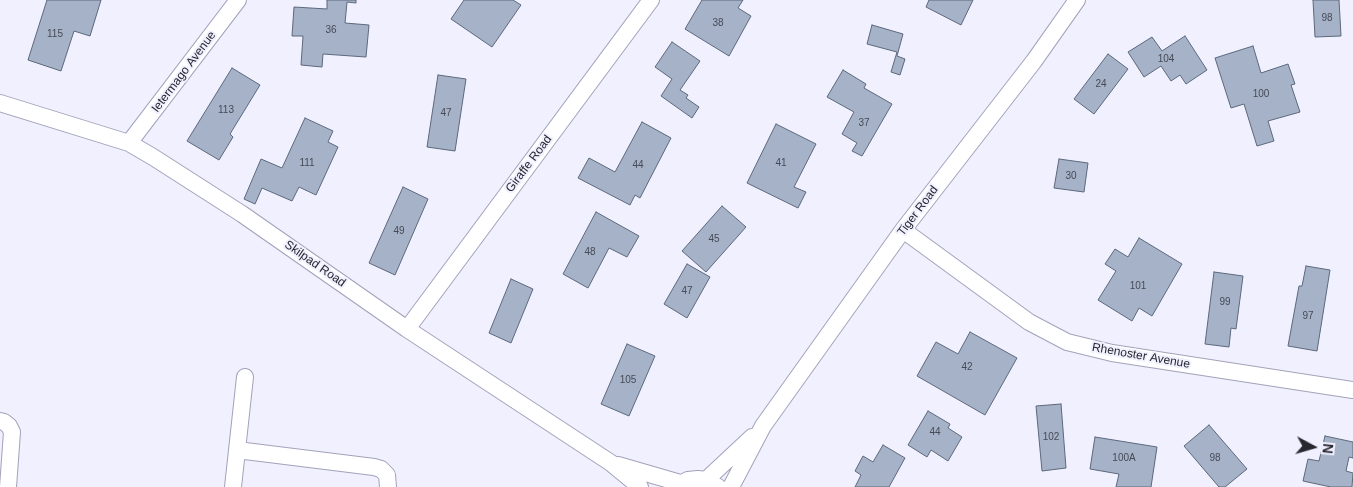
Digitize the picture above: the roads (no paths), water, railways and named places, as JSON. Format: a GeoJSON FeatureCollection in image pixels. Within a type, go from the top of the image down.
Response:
{"type":"FeatureCollection","features":[{"type":"Feature","properties":{"kind":"street","name":"Ietermago Avenue"},"geometry":{"type":"LineString","coordinates":[[129,143],[238,0]]}},
{"type":"Feature","properties":{"kind":"street","name":"Giraffe Road"},"geometry":{"type":"LineString","coordinates":[[407,329],[651,0]]}},
{"type":"Feature","properties":{"kind":"street","name":"Tiger Road"},"geometry":{"type":"LineString","coordinates":[[712,484],[763,426],[903,230],[1028,68],[1077,0]]}},
{"type":"Feature","properties":{"kind":"street","name":"Skilpad Road"},"geometry":{"type":"LineString","coordinates":[[0,103],[129,143],[242,214],[407,329],[611,464],[640,487]]}},
{"type":"Feature","properties":{"kind":"street","name":"Rhenoster Avenue"},"geometry":{"type":"LineString","coordinates":[[903,230],[1029,322],[1067,342],[1112,353],[1353,390]]}},
{"type":"Feature","properties":{"kind":"street"},"geometry":{"type":"LineString","coordinates":[[232,487],[245,377]]}},
{"type":"Feature","properties":{"kind":"street"},"geometry":{"type":"LineString","coordinates":[[0,421],[9,426],[12,432],[8,487]]}},
{"type":"Feature","properties":{"kind":"street","name":"Tiger Road"},"geometry":{"type":"LineString","coordinates":[[731,487],[763,426]]}},
{"type":"Feature","properties":{"kind":"street"},"geometry":{"type":"LineString","coordinates":[[237,450],[374,467],[381,469],[387,476],[388,487]]}},
{"type":"Feature","properties":{"kind":"street","name":"Skilpad Road"},"geometry":{"type":"LineString","coordinates":[[611,464],[677,485]]}},
{"type":"Feature","properties":{"kind":"street"},"geometry":{"type":"LineString","coordinates":[[677,485],[688,480],[712,484]]}}]}
